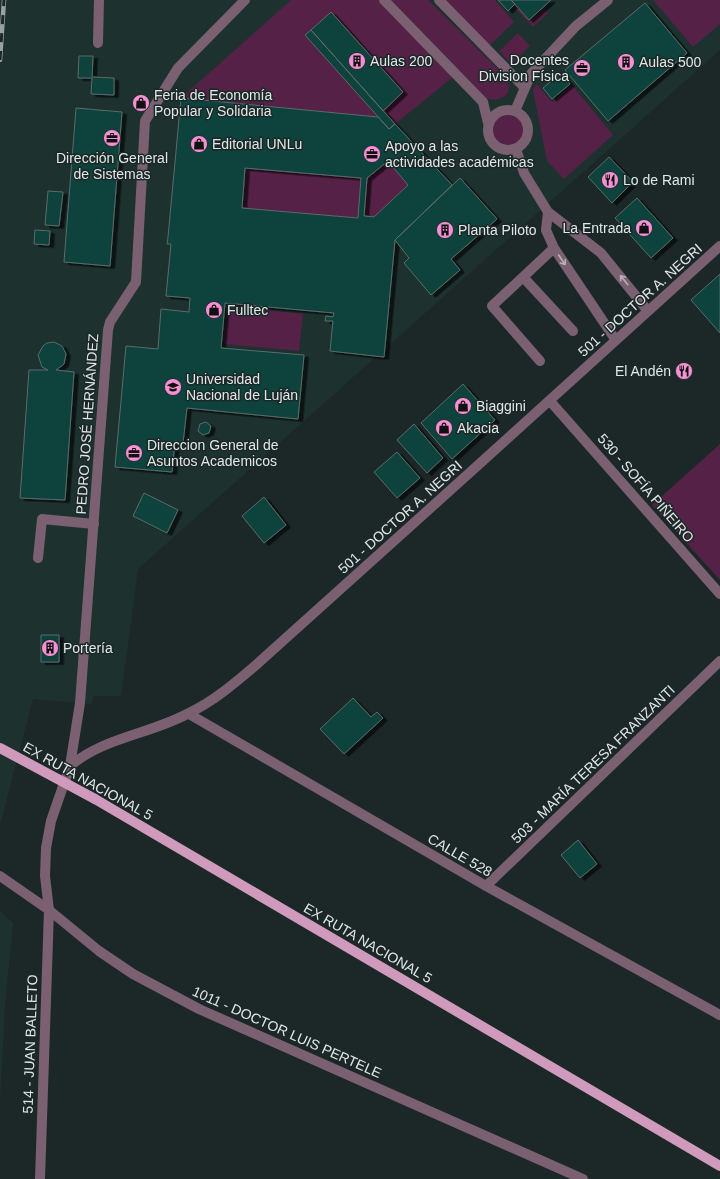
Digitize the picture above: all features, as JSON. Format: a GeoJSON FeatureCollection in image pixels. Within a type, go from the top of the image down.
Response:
{"type":"FeatureCollection","features":[{"type":"Feature","properties":{"kind":"main road","name":"EX RUTA NACIONAL 5"},"geometry":{"type":"LineString","coordinates":[[0,748],[95,799],[720,1166]]}},
{"type":"Feature","properties":{"kind":"street"},"geometry":{"type":"LineString","coordinates":[[98,43],[99,0]]}},
{"type":"Feature","properties":{"kind":"street","name":"PEDRO JOSÉ HERNÁNDEZ"},"geometry":{"type":"LineString","coordinates":[[70,766],[80,703],[108,330],[110,322],[136,282],[145,121],[178,68],[245,0]]}},
{"type":"Feature","properties":{"kind":"street"},"geometry":{"type":"LineString","coordinates":[[384,0],[483,102],[488,123],[487,130],[491,142],[502,150],[516,149],[526,140],[528,126],[522,114],[515,111],[502,110],[491,118],[488,123]]}},
{"type":"Feature","properties":{"kind":"street"},"geometry":{"type":"LineString","coordinates":[[439,0],[525,88]]}},
{"type":"Feature","properties":{"kind":"street"},"geometry":{"type":"LineString","coordinates":[[515,111],[531,74],[576,26],[608,0]]}},
{"type":"Feature","properties":{"kind":"street"},"geometry":{"type":"LineString","coordinates":[[516,149],[524,173],[548,212],[601,252],[648,311]]}},
{"type":"Feature","properties":{"kind":"street"},"geometry":{"type":"LineString","coordinates":[[548,212],[546,230],[554,248],[615,339]]}},
{"type":"Feature","properties":{"kind":"street","name":"501 - DOCTOR A. NEGRI"},"geometry":{"type":"LineString","coordinates":[[70,766],[83,755],[98,748],[189,714],[224,692],[550,401],[615,339],[720,246]]}},
{"type":"Feature","properties":{"kind":"street"},"geometry":{"type":"LineString","coordinates":[[540,361],[492,306],[554,248]]}},
{"type":"Feature","properties":{"kind":"street"},"geometry":{"type":"LineString","coordinates":[[523,277],[573,331]]}},
{"type":"Feature","properties":{"kind":"street","name":"530 - SOFÍA PIÑEIRO"},"geometry":{"type":"LineString","coordinates":[[550,401],[720,594]]}},
{"type":"Feature","properties":{"kind":"street"},"geometry":{"type":"LineString","coordinates":[[38,558],[42,519],[94,524]]}},
{"type":"Feature","properties":{"kind":"street","name":"503 - MARÍA TERESA FRANZANTI"},"geometry":{"type":"LineString","coordinates":[[486,886],[720,661]]}},
{"type":"Feature","properties":{"kind":"street","name":"CALLE 528"},"geometry":{"type":"LineString","coordinates":[[189,714],[486,886],[720,1015]]}},
{"type":"Feature","properties":{"kind":"street","name":"514 - JUAN BALLETO"},"geometry":{"type":"LineString","coordinates":[[40,1179],[49,910],[45,876],[46,848],[52,821],[70,766]]}},
{"type":"Feature","properties":{"kind":"street","name":"1011 - DOCTOR LUIS PERTELE"},"geometry":{"type":"LineString","coordinates":[[0,876],[49,910],[105,955],[134,974],[199,1009],[583,1179]]}},
{"type":"Feature","properties":{"kind":"shaded area","name":"Universidad Nacional de Luján"},"geometry":{"type":"Polygon","coordinates":[[[0,0],[720,0],[720,50],[138,569],[121,696],[94,696],[91,704],[33,699],[0,825],[0,0]]]}},
{"type":"Feature","properties":{"kind":"shaded area"},"geometry":{"type":"Polygon","coordinates":[[[291,0],[381,0],[453,77],[395,124],[383,111],[403,92],[331,12],[306,35],[378,117],[181,98],[291,0]]]}},
{"type":"Feature","properties":{"kind":"shaded area"},"geometry":{"type":"Polygon","coordinates":[[[391,0],[428,0],[507,78],[509,89],[506,95],[496,100],[486,98],[391,0]]]}},
{"type":"Feature","properties":{"kind":"shaded area"},"geometry":{"type":"Polygon","coordinates":[[[446,0],[495,0],[514,22],[489,46],[446,0]]]}},
{"type":"Feature","properties":{"kind":"shaded area"},"geometry":{"type":"Polygon","coordinates":[[[653,0],[720,0],[720,24],[693,47],[653,0]]]}},
{"type":"Feature","properties":{"kind":"shaded area"},"geometry":{"type":"Polygon","coordinates":[[[515,4],[530,22],[544,8],[548,13],[533,27],[513,6],[515,4]]]}},
{"type":"Feature","properties":{"kind":"shaded area"},"geometry":{"type":"Polygon","coordinates":[[[518,33],[530,46],[511,64],[499,51],[518,33]]]}},
{"type":"Feature","properties":{"kind":"shaded area"},"geometry":{"type":"Polygon","coordinates":[[[537,84],[552,102],[572,85],[613,135],[564,179],[547,161],[533,90],[537,84]]]}},
{"type":"Feature","properties":{"kind":"shaded area"},"geometry":{"type":"Polygon","coordinates":[[[512,112],[521,117],[525,123],[525,137],[521,143],[512,148],[504,148],[495,143],[491,137],[490,126],[495,117],[501,113],[512,112]]]}},
{"type":"Feature","properties":{"kind":"shaded area"},"geometry":{"type":"Polygon","coordinates":[[[388,161],[408,185],[374,217],[364,216],[367,178],[388,161]]]}},
{"type":"Feature","properties":{"kind":"shaded area"},"geometry":{"type":"Polygon","coordinates":[[[245,168],[361,178],[358,218],[242,208],[245,168]]]}},
{"type":"Feature","properties":{"kind":"shaded area"},"geometry":{"type":"Polygon","coordinates":[[[228,306],[303,314],[299,351],[224,344],[228,306]]]}},
{"type":"Feature","properties":{"kind":"shaded area"},"geometry":{"type":"Polygon","coordinates":[[[720,444],[720,580],[652,505],[720,444]]]}},
{"type":"Feature","properties":{"kind":"shaded area"},"geometry":{"type":"Polygon","coordinates":[[[0,911],[13,923],[5,1004],[0,1099],[0,911]]]}},
{"type":"Feature","properties":{"kind":"building"},"geometry":{"type":"Polygon","coordinates":[[[498,0],[511,0],[515,4],[508,11],[498,0]]]}},
{"type":"Feature","properties":{"kind":"building"},"geometry":{"type":"Polygon","coordinates":[[[511,0],[551,0],[529,20],[511,0]]]}},
{"type":"Feature","properties":{"kind":"building","name":"Aulas 500"},"geometry":{"type":"Polygon","coordinates":[[[645,3],[687,53],[608,121],[565,70],[645,3]]]}},
{"type":"Feature","properties":{"kind":"building","name":"Aulas 200"},"geometry":{"type":"Polygon","coordinates":[[[331,12],[403,92],[383,111],[311,30],[331,12]]]}},
{"type":"Feature","properties":{"kind":"building"},"geometry":{"type":"Polygon","coordinates":[[[311,30],[395,124],[389,129],[305,35],[311,30]]]}},
{"type":"Feature","properties":{"kind":"building"},"geometry":{"type":"Polygon","coordinates":[[[79,56],[93,56],[92,77],[114,78],[114,95],[91,94],[92,78],[78,78],[79,56]]]}},
{"type":"Feature","properties":{"kind":"building"},"geometry":{"type":"Polygon","coordinates":[[[561,73],[570,84],[552,99],[543,88],[561,73]]]}},
{"type":"Feature","properties":{"kind":"building"},"geometry":{"type":"Polygon","coordinates":[[[181,98],[378,117],[389,129],[395,124],[452,185],[395,240],[384,357],[330,351],[333,321],[325,321],[326,316],[333,317],[334,313],[225,303],[221,348],[304,355],[298,419],[187,408],[183,443],[175,442],[172,472],[115,467],[126,346],[158,349],[161,309],[189,312],[190,298],[166,296],[171,244],[167,244],[181,98]],[[388,161],[367,178],[364,216],[374,217],[408,185],[388,161]],[[245,168],[242,208],[358,218],[361,178],[245,168]]]}},
{"type":"Feature","properties":{"kind":"building"},"geometry":{"type":"Polygon","coordinates":[[[76,108],[122,112],[110,266],[64,262],[76,108]]]}},
{"type":"Feature","properties":{"kind":"building","name":"Lo de Rami"},"geometry":{"type":"Polygon","coordinates":[[[609,157],[633,182],[612,203],[588,177],[609,157]]]}},
{"type":"Feature","properties":{"kind":"building","name":"Planta Piloto"},"geometry":{"type":"Polygon","coordinates":[[[460,178],[497,219],[451,259],[460,270],[431,295],[404,263],[409,258],[395,240],[460,178]]]}},
{"type":"Feature","properties":{"kind":"building"},"geometry":{"type":"Polygon","coordinates":[[[48,191],[63,192],[59,226],[45,225],[48,191]]]}},
{"type":"Feature","properties":{"kind":"building","name":"La Entrada"},"geometry":{"type":"Polygon","coordinates":[[[637,198],[673,238],[651,258],[615,218],[637,198]]]}},
{"type":"Feature","properties":{"kind":"building"},"geometry":{"type":"Polygon","coordinates":[[[35,230],[50,231],[49,245],[34,244],[35,230]]]}},
{"type":"Feature","properties":{"kind":"building"},"geometry":{"type":"Polygon","coordinates":[[[720,274],[720,333],[691,300],[720,274]]]}},
{"type":"Feature","properties":{"kind":"building"},"geometry":{"type":"Polygon","coordinates":[[[54,342],[62,346],[66,354],[64,364],[56,370],[74,372],[65,500],[20,498],[29,370],[48,370],[42,367],[38,355],[43,346],[47,343],[54,342]]]}},
{"type":"Feature","properties":{"kind":"building"},"geometry":{"type":"Polygon","coordinates":[[[463,384],[495,420],[452,459],[421,423],[463,384]]]}},
{"type":"Feature","properties":{"kind":"building"},"geometry":{"type":"Polygon","coordinates":[[[206,422],[211,426],[209,433],[203,435],[198,431],[200,424],[206,422]]]}},
{"type":"Feature","properties":{"kind":"building"},"geometry":{"type":"Polygon","coordinates":[[[414,424],[443,458],[427,473],[397,440],[414,424]]]}},
{"type":"Feature","properties":{"kind":"building"},"geometry":{"type":"Polygon","coordinates":[[[397,452],[420,478],[397,498],[374,472],[397,452]]]}},
{"type":"Feature","properties":{"kind":"building"},"geometry":{"type":"Polygon","coordinates":[[[144,493],[178,510],[167,533],[133,516],[144,493]]]}},
{"type":"Feature","properties":{"kind":"building"},"geometry":{"type":"Polygon","coordinates":[[[264,497],[286,525],[264,543],[242,516],[264,497]]]}},
{"type":"Feature","properties":{"kind":"building","name":"Portería"},"geometry":{"type":"Polygon","coordinates":[[[41,635],[59,635],[59,662],[41,662],[41,635]]]}},
{"type":"Feature","properties":{"kind":"building"},"geometry":{"type":"Polygon","coordinates":[[[353,698],[371,717],[377,712],[383,718],[344,754],[320,729],[353,698]]]}},
{"type":"Feature","properties":{"kind":"building"},"geometry":{"type":"Polygon","coordinates":[[[578,840],[597,864],[580,878],[561,855],[578,840]]]}},
{"type":"Feature","properties":{"kind":"railway"},"geometry":{"type":"LineString","coordinates":[[0,60],[4,0]]}},
{"type":"Feature","properties":{"kind":"place","name":"Aulas 200"},"geometry":{"type":"Point","coordinates":[357,61]}},
{"type":"Feature","properties":{"kind":"place","name":"Aulas 500"},"geometry":{"type":"Point","coordinates":[626,62]}},
{"type":"Feature","properties":{"kind":"place","name":"Docentes Division Física"},"geometry":{"type":"Point","coordinates":[582,68]}},
{"type":"Feature","properties":{"kind":"place","name":"Feria de Economía Popular y Solidaria"},"geometry":{"type":"Point","coordinates":[141,103]}},
{"type":"Feature","properties":{"kind":"place","name":"Dirección General de Sistemas"},"geometry":{"type":"Point","coordinates":[112,138]}},
{"type":"Feature","properties":{"kind":"place","name":"Editorial UNLu"},"geometry":{"type":"Point","coordinates":[199,144]}},
{"type":"Feature","properties":{"kind":"place","name":"Apoyo a las actividades académicas"},"geometry":{"type":"Point","coordinates":[372,154]}},
{"type":"Feature","properties":{"kind":"place","name":"Lo de Rami"},"geometry":{"type":"Point","coordinates":[610,180]}},
{"type":"Feature","properties":{"kind":"place","name":"La Entrada"},"geometry":{"type":"Point","coordinates":[644,228]}},
{"type":"Feature","properties":{"kind":"place","name":"Planta Piloto"},"geometry":{"type":"Point","coordinates":[445,230]}},
{"type":"Feature","properties":{"kind":"place","name":"Fulltec"},"geometry":{"type":"Point","coordinates":[214,310]}},
{"type":"Feature","properties":{"kind":"place","name":"El Andén"},"geometry":{"type":"Point","coordinates":[684,371]}},
{"type":"Feature","properties":{"kind":"place","name":"Universidad Nacional de Luján"},"geometry":{"type":"Point","coordinates":[173,387]}},
{"type":"Feature","properties":{"kind":"place","name":"Biaggini"},"geometry":{"type":"Point","coordinates":[463,406]}},
{"type":"Feature","properties":{"kind":"place","name":"Akacia"},"geometry":{"type":"Point","coordinates":[444,428]}},
{"type":"Feature","properties":{"kind":"place","name":"Direccion General de Asuntos Academicos"},"geometry":{"type":"Point","coordinates":[134,453]}},
{"type":"Feature","properties":{"kind":"place","name":"Portería"},"geometry":{"type":"Point","coordinates":[50,648]}}]}
